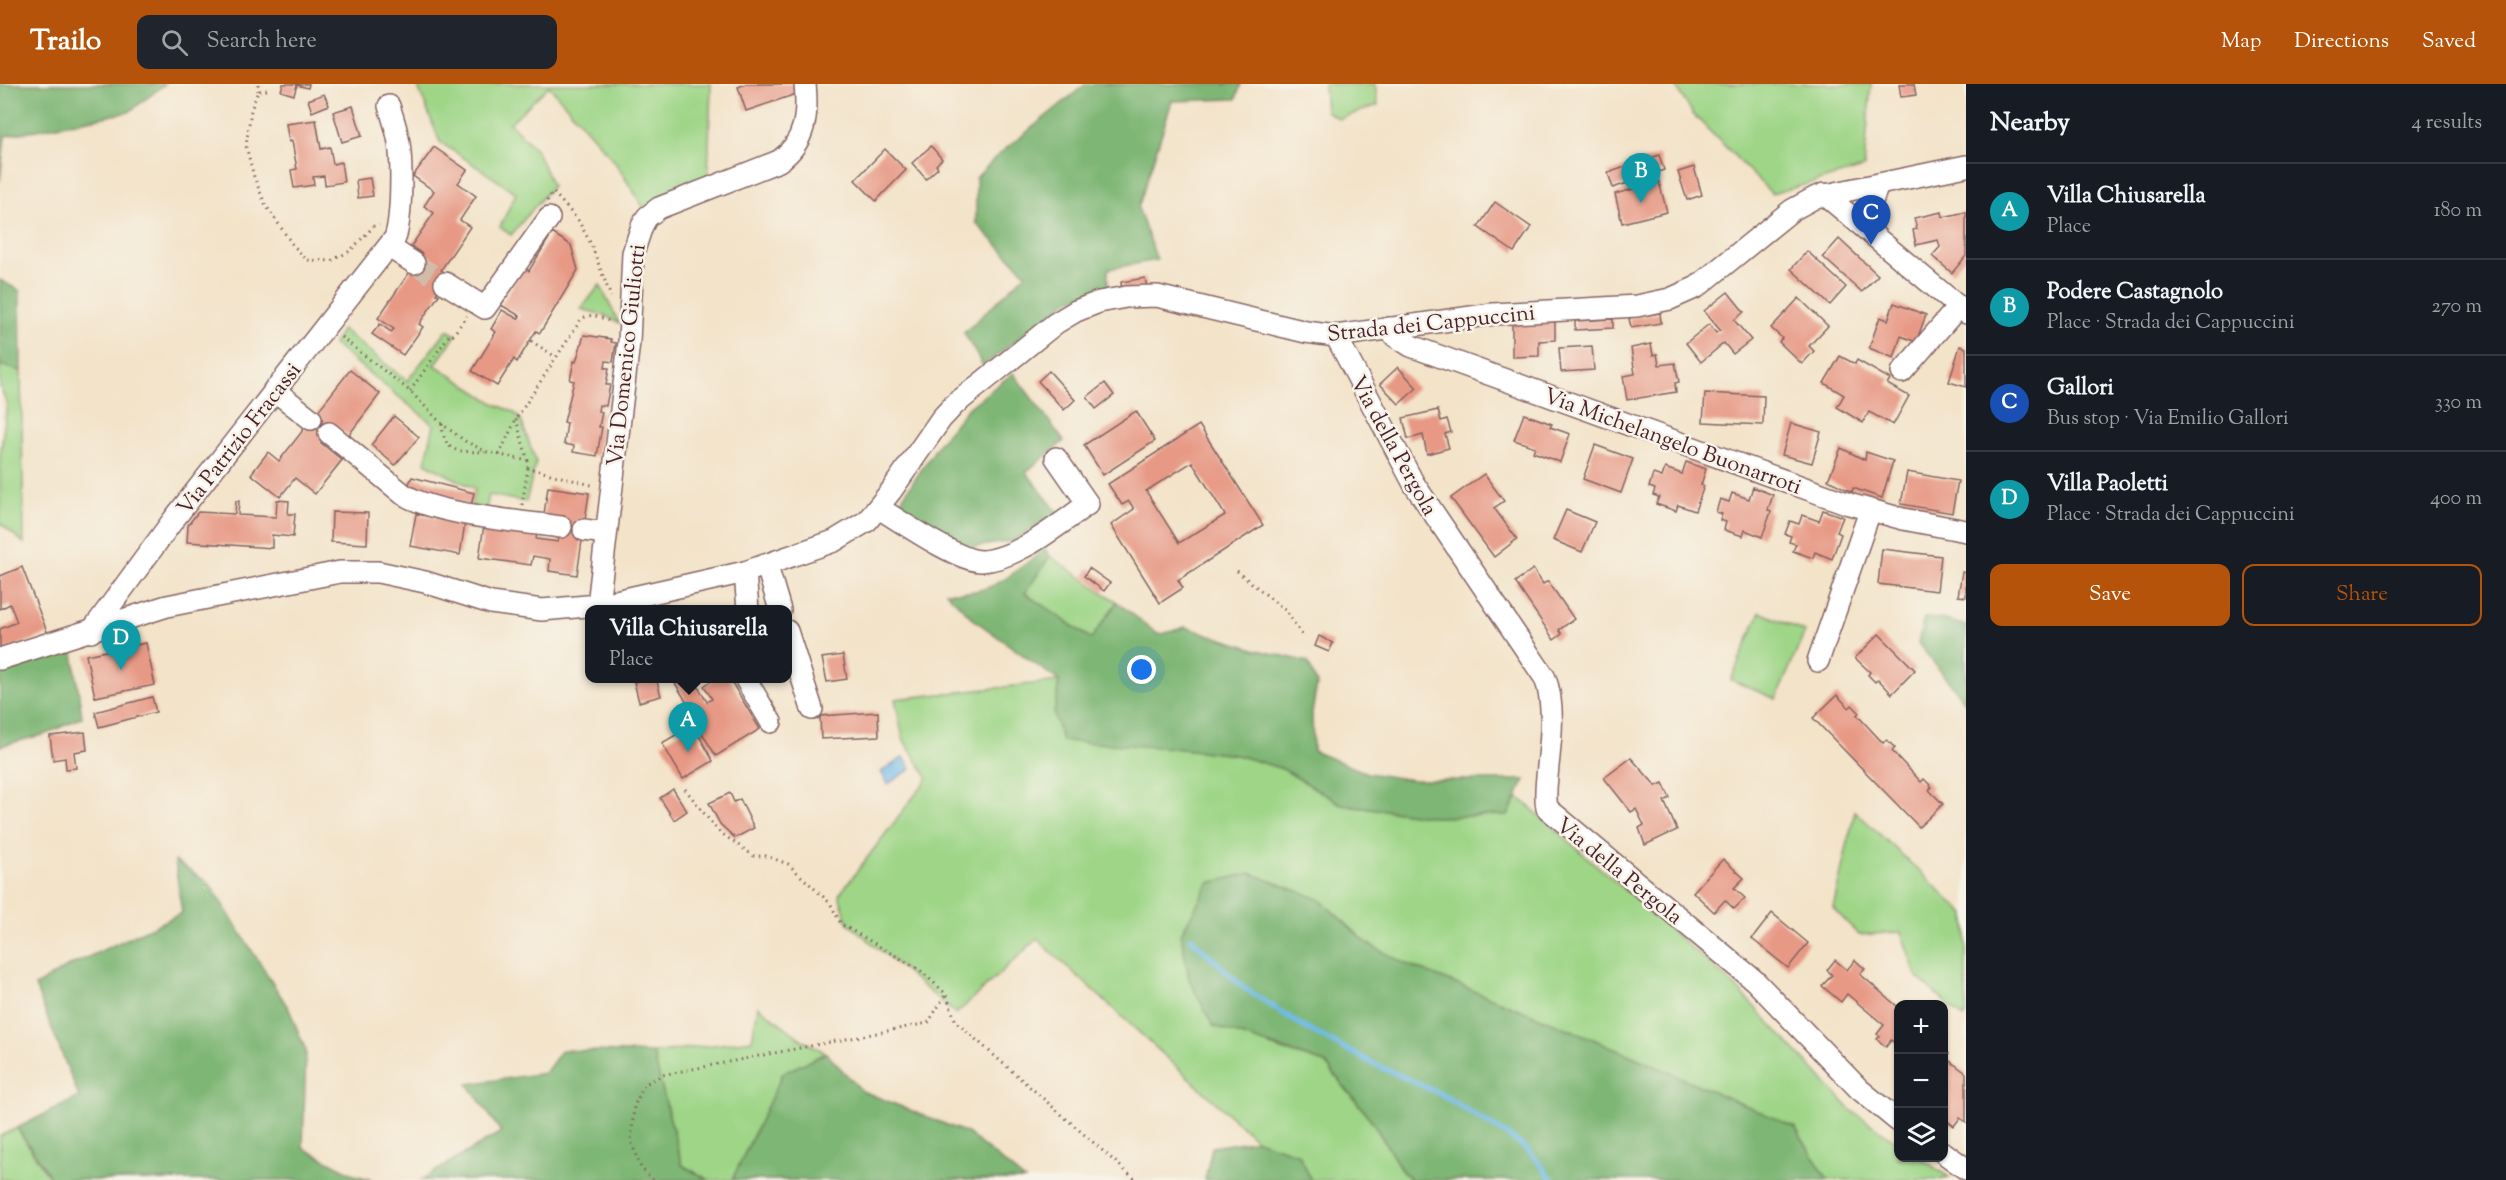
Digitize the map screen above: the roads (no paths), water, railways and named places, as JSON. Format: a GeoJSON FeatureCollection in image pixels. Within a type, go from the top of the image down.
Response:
{"type":"FeatureCollection","features":[{"type":"Feature","properties":{"kind":"street","name":"Via Domenico Giuliotti"},"geometry":{"type":"LineString","coordinates":[[598,604],[629,342],[633,253],[636,237],[647,217],[672,202],[779,161],[794,148],[803,133],[806,113],[805,84]]}},
{"type":"Feature","properties":{"kind":"street","name":"Via Patrizio Fracassi"},"geometry":{"type":"LineString","coordinates":[[91,632],[174,519],[395,238],[398,225],[400,154],[389,106]]}},
{"type":"Feature","properties":{"kind":"street","name":"Strada dei Cappuccini"},"geometry":{"type":"LineString","coordinates":[[591,605],[745,572],[844,537],[867,521],[879,508],[941,419],[954,405],[1056,323],[1090,305],[1126,297],[1157,296],[1298,330],[1336,336],[1531,310],[1622,308],[1678,297],[1697,287],[1792,210],[1824,194],[1966,166]]}},
{"type":"Feature","properties":{"kind":"street"},"geometry":{"type":"LineString","coordinates":[[1873,235],[1868,212],[1878,185]]}},
{"type":"Feature","properties":{"kind":"street"},"geometry":{"type":"LineString","coordinates":[[1824,194],[1962,309],[1902,372]]}},
{"type":"Feature","properties":{"kind":"street"},"geometry":{"type":"LineString","coordinates":[[445,283],[485,308],[548,210]]}},
{"type":"Feature","properties":{"kind":"street"},"geometry":{"type":"LineString","coordinates":[[389,247],[414,263]]}},
{"type":"Feature","properties":{"kind":"street","name":"Via Michelangelo Buonarroti"},"geometry":{"type":"LineString","coordinates":[[1389,328],[1395,336],[1411,346],[1870,511],[1966,531]]}},
{"type":"Feature","properties":{"kind":"street","name":"Via della Pergola"},"geometry":{"type":"LineString","coordinates":[[1336,336],[1414,484],[1545,678],[1550,698],[1545,793],[1547,808],[1766,991],[1859,1089],[1894,1117]]}},
{"type":"Feature","properties":{"kind":"street"},"geometry":{"type":"LineString","coordinates":[[274,390],[312,419]]}},
{"type":"Feature","properties":{"kind":"street"},"geometry":{"type":"LineString","coordinates":[[329,433],[403,494],[414,500],[446,509],[561,527]]}},
{"type":"Feature","properties":{"kind":"street"},"geometry":{"type":"LineString","coordinates":[[879,508],[942,546],[968,558],[982,561],[996,558],[1031,543],[1088,504],[1056,458]]}},
{"type":"Feature","properties":{"kind":"street"},"geometry":{"type":"LineString","coordinates":[[1818,661],[1870,511]]}},
{"type":"Feature","properties":{"kind":"street"},"geometry":{"type":"LineString","coordinates":[[584,530],[605,533]]}},
{"type":"Feature","properties":{"kind":"street"},"geometry":{"type":"LineString","coordinates":[[767,566],[779,605]]}},
{"type":"Feature","properties":{"kind":"street","name":"Strada dei Cappuccini"},"geometry":{"type":"LineString","coordinates":[[0,659],[198,598],[350,571],[396,575],[512,607],[555,610],[585,606]]}},
{"type":"Feature","properties":{"kind":"street"},"geometry":{"type":"LineString","coordinates":[[745,572],[748,605]]}},
{"type":"Feature","properties":{"kind":"street"},"geometry":{"type":"LineString","coordinates":[[792,647],[812,709]]}},
{"type":"Feature","properties":{"kind":"street"},"geometry":{"type":"LineString","coordinates":[[748,683],[771,722]]}},
{"type":"Feature","properties":{"kind":"street"},"geometry":{"type":"LineString","coordinates":[[1948,1156],[1966,1169]]}},
{"type":"Feature","properties":{"kind":"water"},"geometry":{"type":"Polygon","coordinates":[[[904,757],[911,769],[888,784],[881,772],[904,757]]]}},
{"type":"Feature","properties":{"kind":"waterway"},"geometry":{"type":"LineString","coordinates":[[1191,938],[1243,987],[1304,1027],[1374,1064],[1441,1094],[1512,1138],[1530,1152],[1553,1180]]}},
{"type":"Feature","properties":{"kind":"tunnel"},"geometry":{"type":"LineString","coordinates":[[414,263],[445,283]]}},
{"type":"Feature","properties":{"kind":"place","name":"Podere Castagnolo"},"geometry":{"type":"Point","coordinates":[1641,203]}},
{"type":"Feature","properties":{"kind":"place","name":"Gallori"},"geometry":{"type":"Point","coordinates":[1871,245]}},
{"type":"Feature","properties":{"kind":"place","name":"Villa Paoletti"},"geometry":{"type":"Point","coordinates":[121,670]}},
{"type":"Feature","properties":{"kind":"place","name":"Villa Chiusarella"},"geometry":{"type":"Point","coordinates":[688,752]}}]}
